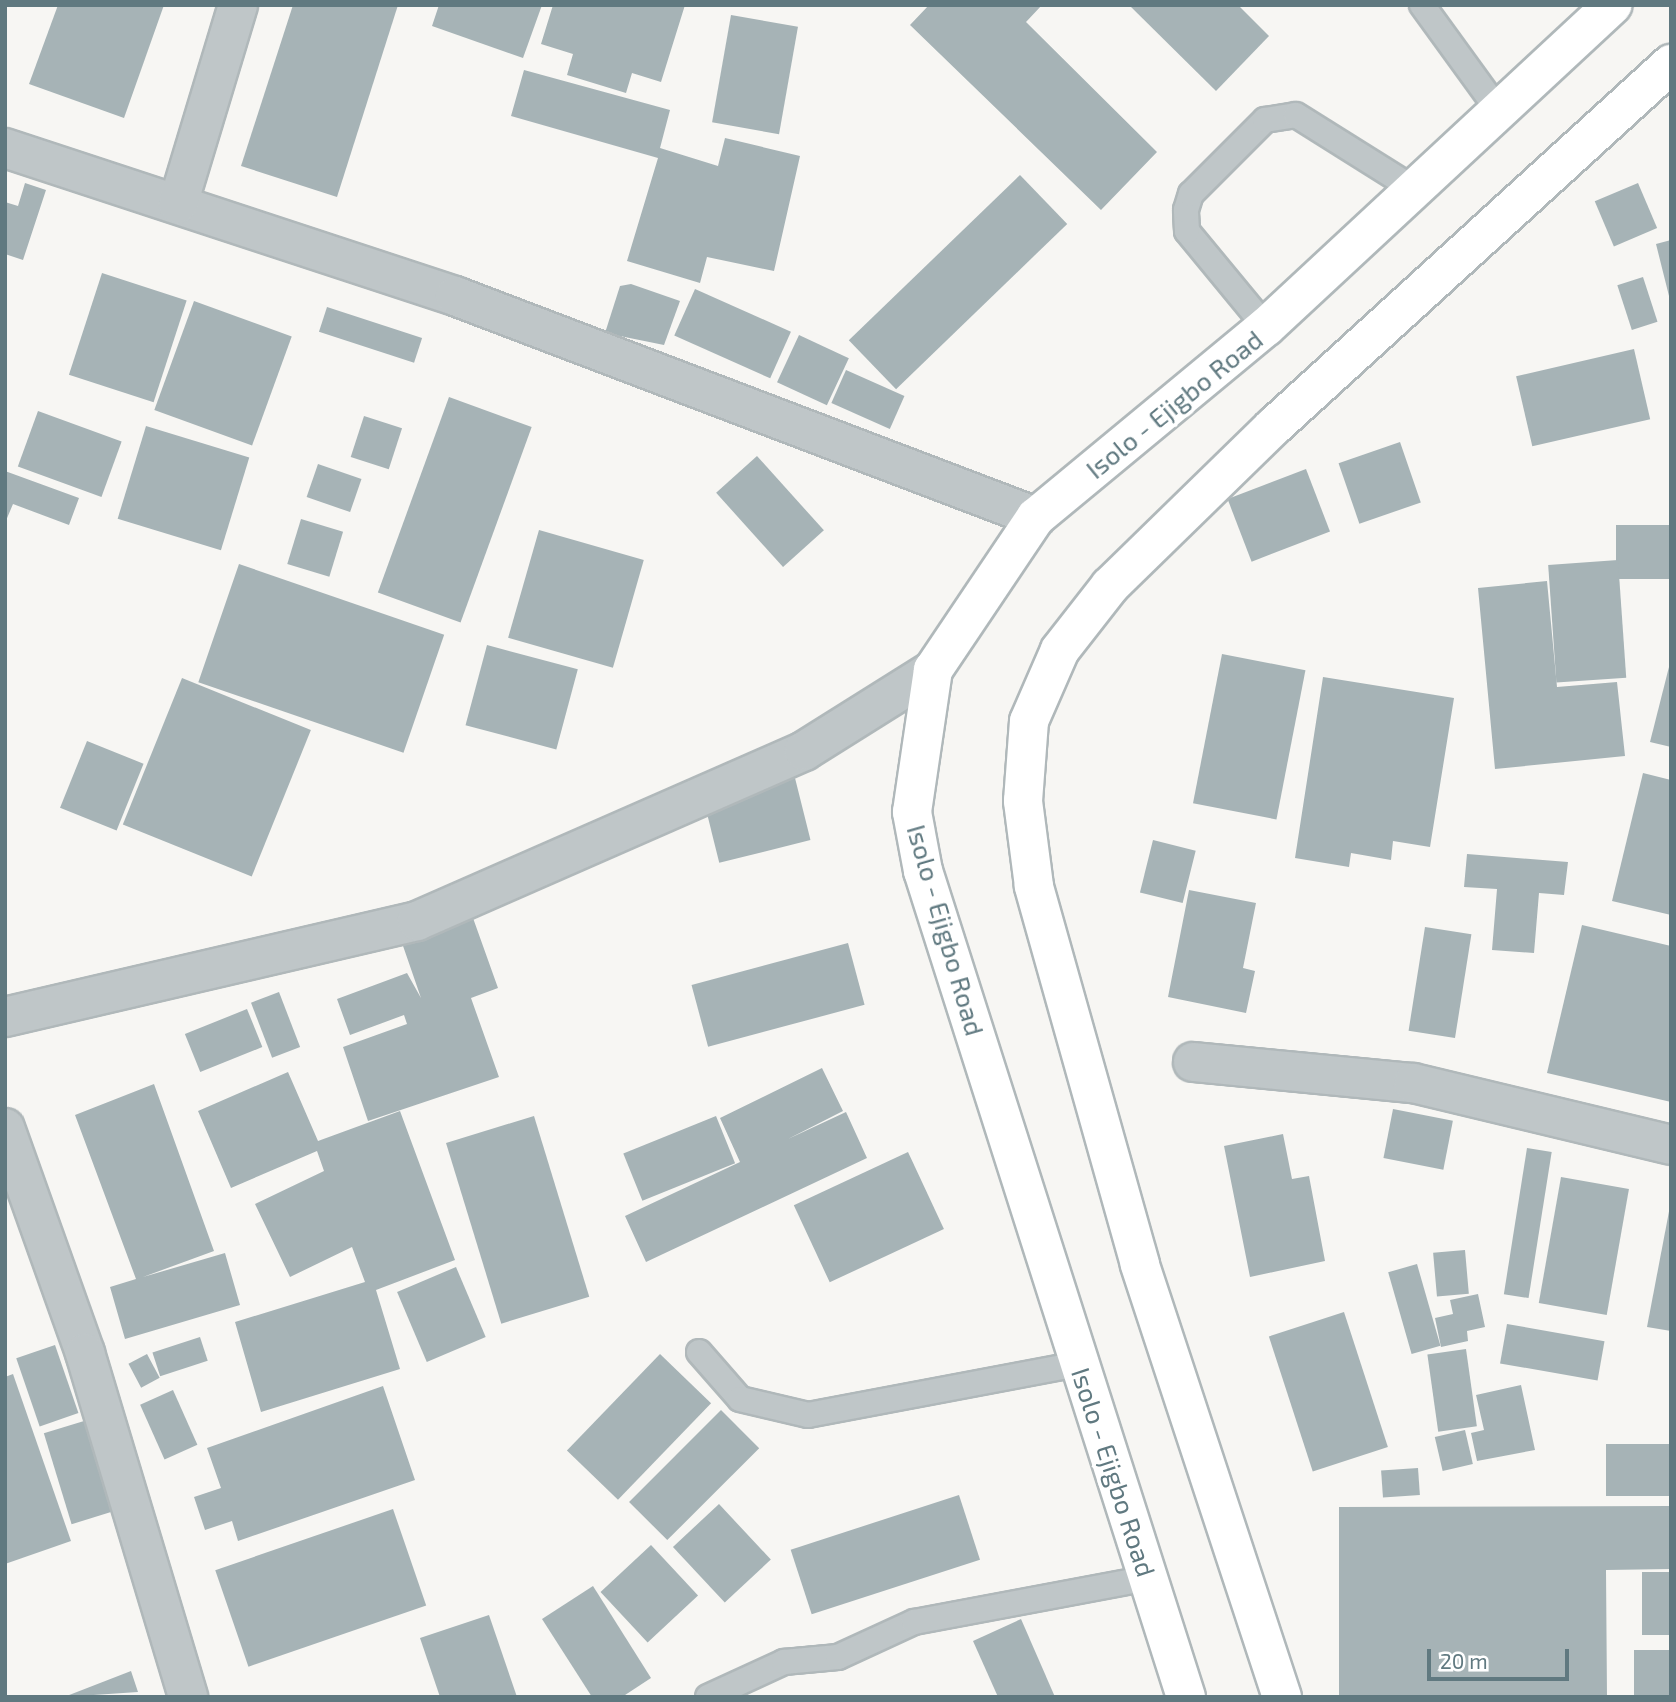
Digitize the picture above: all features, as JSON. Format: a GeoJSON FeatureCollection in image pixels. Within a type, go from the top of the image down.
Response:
{"type":"FeatureCollection","features":[{"type":"Feature","properties":{"kind":"main road","name":"Isolo - Ejigbo Road"},"geometry":{"type":"LineString","coordinates":[[1185,1697],[923,871],[912,812],[933,670],[1036,517],[1266,327],[1613,5]]}},
{"type":"Feature","properties":{"kind":"main road"},"geometry":{"type":"LineString","coordinates":[[1282,1697],[1140,1264],[1034,886],[1023,801],[1029,721],[1060,650],[1110,586],[1273,428],[1671,64]]}},
{"type":"Feature","properties":{"kind":"street"},"geometry":{"type":"LineString","coordinates":[[178,204],[238,5]]}},
{"type":"Feature","properties":{"kind":"street"},"geometry":{"type":"LineString","coordinates":[[5,148],[455,296],[1036,517]]}},
{"type":"Feature","properties":{"kind":"street"},"geometry":{"type":"LineString","coordinates":[[5,1017],[417,921],[804,751],[933,670]]}},
{"type":"Feature","properties":{"kind":"street"},"geometry":{"type":"LineString","coordinates":[[1193,1062],[1413,1083],[1671,1145]]}},
{"type":"Feature","properties":{"kind":"street"},"geometry":{"type":"LineString","coordinates":[[5,1128],[85,1353],[188,1697]]}},
{"type":"Feature","properties":{"kind":"lane"},"geometry":{"type":"LineString","coordinates":[[1422,5],[1499,111]]}},
{"type":"Feature","properties":{"kind":"lane"},"geometry":{"type":"LineString","coordinates":[[1266,327],[1187,231],[1185,210],[1191,194],[1265,120],[1296,115],[1414,189]]}},
{"type":"Feature","properties":{"kind":"lane"},"geometry":{"type":"LineString","coordinates":[[699,1352],[740,1399],[808,1415],[1078,1364]]}},
{"type":"Feature","properties":{"kind":"lane"},"geometry":{"type":"LineString","coordinates":[[708,1697],[785,1662],[838,1657],[914,1622],[1149,1578]]}},
{"type":"Feature","properties":{"kind":"building"},"geometry":{"type":"Polygon","coordinates":[[[58,5],[164,5],[124,118],[29,84],[58,5]]]}},
{"type":"Feature","properties":{"kind":"building"},"geometry":{"type":"Polygon","coordinates":[[[293,5],[398,5],[337,197],[241,166],[293,5]]]}},
{"type":"Feature","properties":{"kind":"building"},"geometry":{"type":"Polygon","coordinates":[[[439,5],[542,5],[523,58],[432,26],[439,5]]]}},
{"type":"Feature","properties":{"kind":"building"},"geometry":{"type":"Polygon","coordinates":[[[553,5],[685,5],[661,82],[632,73],[626,93],[567,75],[573,54],[541,44],[553,5]]]}},
{"type":"Feature","properties":{"kind":"building"},"geometry":{"type":"Polygon","coordinates":[[[929,5],[1042,5],[1026,22],[1157,152],[1101,210],[910,25],[929,5]]]}},
{"type":"Feature","properties":{"kind":"building"},"geometry":{"type":"Polygon","coordinates":[[[1129,5],[1238,5],[1269,36],[1216,91],[1129,5]]]}},
{"type":"Feature","properties":{"kind":"building"},"geometry":{"type":"Polygon","coordinates":[[[731,15],[798,27],[779,134],[712,122],[731,15]]]}},
{"type":"Feature","properties":{"kind":"building"},"geometry":{"type":"Polygon","coordinates":[[[524,70],[670,110],[660,148],[718,166],[725,138],[800,156],[774,271],[707,257],[700,283],[627,261],[658,158],[511,116],[524,70]]]}},
{"type":"Feature","properties":{"kind":"building"},"geometry":{"type":"Polygon","coordinates":[[[1020,175],[1067,224],[896,389],[849,340],[1020,175]]]}},
{"type":"Feature","properties":{"kind":"building"},"geometry":{"type":"Polygon","coordinates":[[[25,183],[46,190],[23,260],[5,254],[5,202],[18,206],[25,183]]]}},
{"type":"Feature","properties":{"kind":"building"},"geometry":{"type":"Polygon","coordinates":[[[1638,183],[1657,228],[1614,246],[1595,201],[1638,183]]]}},
{"type":"Feature","properties":{"kind":"building"},"geometry":{"type":"Polygon","coordinates":[[[1671,240],[1671,300],[1670,300],[1656,244],[1671,240]]]}},
{"type":"Feature","properties":{"kind":"building"},"geometry":{"type":"Polygon","coordinates":[[[102,273],[187,301],[154,402],[69,375],[102,273]]]}},
{"type":"Feature","properties":{"kind":"building"},"geometry":{"type":"Polygon","coordinates":[[[1643,277],[1658,322],[1632,330],[1617,285],[1643,277]]]}},
{"type":"Feature","properties":{"kind":"building"},"geometry":{"type":"Polygon","coordinates":[[[631,284],[680,301],[664,345],[605,333],[620,286],[631,284]]]}},
{"type":"Feature","properties":{"kind":"building"},"geometry":{"type":"Polygon","coordinates":[[[695,289],[791,332],[770,378],[674,336],[695,289]]]}},
{"type":"Feature","properties":{"kind":"building"},"geometry":{"type":"Polygon","coordinates":[[[194,301],[292,337],[252,446],[154,410],[194,301]]]}},
{"type":"Feature","properties":{"kind":"building"},"geometry":{"type":"Polygon","coordinates":[[[327,307],[422,338],[414,363],[319,332],[327,307]]]}},
{"type":"Feature","properties":{"kind":"building"},"geometry":{"type":"Polygon","coordinates":[[[799,335],[849,358],[827,405],[777,382],[799,335]]]}},
{"type":"Feature","properties":{"kind":"building"},"geometry":{"type":"Polygon","coordinates":[[[1634,349],[1650,419],[1532,446],[1516,376],[1634,349]]]}},
{"type":"Feature","properties":{"kind":"building"},"geometry":{"type":"Polygon","coordinates":[[[846,370],[904,396],[890,429],[831,403],[846,370]]]}},
{"type":"Feature","properties":{"kind":"building"},"geometry":{"type":"Polygon","coordinates":[[[449,397],[532,427],[461,623],[378,592],[449,397]]]}},
{"type":"Feature","properties":{"kind":"building"},"geometry":{"type":"Polygon","coordinates":[[[38,411],[122,441],[101,497],[18,466],[38,411]]]}},
{"type":"Feature","properties":{"kind":"building"},"geometry":{"type":"Polygon","coordinates":[[[364,416],[402,428],[389,469],[351,457],[364,416]]]}},
{"type":"Feature","properties":{"kind":"building"},"geometry":{"type":"Polygon","coordinates":[[[146,426],[249,458],[221,550],[118,519],[146,426]]]}},
{"type":"Feature","properties":{"kind":"building"},"geometry":{"type":"Polygon","coordinates":[[[1400,442],[1421,503],[1359,524],[1339,463],[1400,442]]]}},
{"type":"Feature","properties":{"kind":"building"},"geometry":{"type":"Polygon","coordinates":[[[757,456],[824,530],[783,567],[716,493],[757,456]]]}},
{"type":"Feature","properties":{"kind":"building"},"geometry":{"type":"Polygon","coordinates":[[[318,464],[361,479],[350,512],[307,497],[318,464]]]}},
{"type":"Feature","properties":{"kind":"building"},"geometry":{"type":"Polygon","coordinates":[[[1306,469],[1330,532],[1252,562],[1228,499],[1306,469]]]}},
{"type":"Feature","properties":{"kind":"building"},"geometry":{"type":"Polygon","coordinates":[[[5,471],[79,498],[69,525],[13,504],[5,523],[5,471]]]}},
{"type":"Feature","properties":{"kind":"building"},"geometry":{"type":"Polygon","coordinates":[[[301,519],[343,532],[329,577],[287,564],[301,519]]]}},
{"type":"Feature","properties":{"kind":"building"},"geometry":{"type":"Polygon","coordinates":[[[1616,525],[1671,525],[1671,579],[1616,579],[1616,525]]]}},
{"type":"Feature","properties":{"kind":"building"},"geometry":{"type":"Polygon","coordinates":[[[539,530],[644,560],[613,668],[508,638],[539,530]]]}},
{"type":"Feature","properties":{"kind":"building"},"geometry":{"type":"Polygon","coordinates":[[[1618,560],[1626,678],[1556,683],[1548,565],[1618,560]]]}},
{"type":"Feature","properties":{"kind":"building"},"geometry":{"type":"Polygon","coordinates":[[[239,564],[444,635],[403,753],[198,682],[239,564]]]}},
{"type":"Feature","properties":{"kind":"building"},"geometry":{"type":"Polygon","coordinates":[[[1547,581],[1557,687],[1617,682],[1625,756],[1495,769],[1478,588],[1547,581]]]}},
{"type":"Feature","properties":{"kind":"building"},"geometry":{"type":"Polygon","coordinates":[[[487,645],[578,669],[556,750],[466,725],[487,645]]]}},
{"type":"Feature","properties":{"kind":"building"},"geometry":{"type":"Polygon","coordinates":[[[1222,654],[1305,670],[1276,819],[1193,803],[1222,654]]]}},
{"type":"Feature","properties":{"kind":"building"},"geometry":{"type":"Polygon","coordinates":[[[1671,659],[1671,747],[1650,742],[1671,659]]]}},
{"type":"Feature","properties":{"kind":"building"},"geometry":{"type":"Polygon","coordinates":[[[1323,677],[1454,698],[1430,847],[1393,841],[1391,860],[1351,853],[1349,867],[1295,858],[1323,677]]]}},
{"type":"Feature","properties":{"kind":"building"},"geometry":{"type":"Polygon","coordinates":[[[182,678],[311,730],[252,877],[123,824],[182,678]]]}},
{"type":"Feature","properties":{"kind":"building"},"geometry":{"type":"Polygon","coordinates":[[[87,741],[144,764],[117,831],[60,808],[87,741]]]}},
{"type":"Feature","properties":{"kind":"building"},"geometry":{"type":"Polygon","coordinates":[[[1643,773],[1671,780],[1671,915],[1612,901],[1643,773]]]}},
{"type":"Feature","properties":{"kind":"building"},"geometry":{"type":"Polygon","coordinates":[[[795,778],[810,840],[719,863],[704,801],[795,778]]]}},
{"type":"Feature","properties":{"kind":"building"},"geometry":{"type":"Polygon","coordinates":[[[1153,840],[1196,851],[1183,903],[1140,892],[1153,840]]]}},
{"type":"Feature","properties":{"kind":"building"},"geometry":{"type":"Polygon","coordinates":[[[1467,854],[1568,862],[1564,895],[1539,893],[1534,953],[1492,950],[1497,889],[1464,887],[1467,854]]]}},
{"type":"Feature","properties":{"kind":"building"},"geometry":{"type":"Polygon","coordinates":[[[1189,890],[1256,903],[1243,968],[1255,971],[1246,1013],[1168,997],[1189,890]]]}},
{"type":"Feature","properties":{"kind":"building"},"geometry":{"type":"Polygon","coordinates":[[[473,918],[498,988],[471,998],[499,1077],[368,1121],[343,1047],[407,1024],[404,1015],[350,1035],[337,999],[407,973],[421,998],[402,943],[473,918]]]}},
{"type":"Feature","properties":{"kind":"building"},"geometry":{"type":"Polygon","coordinates":[[[1582,925],[1671,946],[1671,1102],[1547,1073],[1582,925]]]}},
{"type":"Feature","properties":{"kind":"building"},"geometry":{"type":"Polygon","coordinates":[[[1425,927],[1471,934],[1455,1038],[1409,1031],[1425,927]]]}},
{"type":"Feature","properties":{"kind":"building"},"geometry":{"type":"Polygon","coordinates":[[[848,943],[865,1005],[708,1047],[692,985],[848,943]]]}},
{"type":"Feature","properties":{"kind":"building"},"geometry":{"type":"Polygon","coordinates":[[[279,992],[300,1047],[272,1058],[251,1003],[279,992]]]}},
{"type":"Feature","properties":{"kind":"building"},"geometry":{"type":"Polygon","coordinates":[[[247,1009],[262,1047],[200,1072],[185,1034],[247,1009]]]}},
{"type":"Feature","properties":{"kind":"building"},"geometry":{"type":"Polygon","coordinates":[[[822,1068],[843,1111],[788,1139],[846,1112],[867,1158],[646,1262],[625,1216],[740,1162],[720,1118],[822,1068]]]}},
{"type":"Feature","properties":{"kind":"building"},"geometry":{"type":"Polygon","coordinates":[[[288,1072],[318,1141],[400,1111],[455,1260],[376,1290],[400,1369],[261,1412],[235,1322],[365,1282],[352,1247],[290,1277],[255,1204],[324,1171],[317,1151],[231,1188],[198,1111],[288,1072]]]}},
{"type":"Feature","properties":{"kind":"building"},"geometry":{"type":"Polygon","coordinates":[[[154,1084],[214,1251],[143,1277],[225,1253],[240,1305],[125,1339],[110,1287],[136,1279],[75,1115],[154,1084]]]}},
{"type":"Feature","properties":{"kind":"building"},"geometry":{"type":"Polygon","coordinates":[[[1393,1109],[1453,1121],[1443,1170],[1383,1158],[1393,1109]]]}},
{"type":"Feature","properties":{"kind":"building"},"geometry":{"type":"Polygon","coordinates":[[[534,1116],[589,1297],[501,1324],[446,1143],[534,1116]]]}},
{"type":"Feature","properties":{"kind":"building"},"geometry":{"type":"Polygon","coordinates":[[[716,1116],[735,1163],[642,1201],[623,1153],[716,1116]]]}},
{"type":"Feature","properties":{"kind":"building"},"geometry":{"type":"Polygon","coordinates":[[[1283,1134],[1292,1179],[1309,1176],[1325,1261],[1250,1277],[1224,1146],[1283,1134]]]}},
{"type":"Feature","properties":{"kind":"building"},"geometry":{"type":"Polygon","coordinates":[[[1527,1148],[1552,1152],[1529,1298],[1504,1294],[1527,1148]]]}},
{"type":"Feature","properties":{"kind":"building"},"geometry":{"type":"Polygon","coordinates":[[[908,1152],[944,1229],[830,1282],[794,1205],[908,1152]]]}},
{"type":"Feature","properties":{"kind":"building"},"geometry":{"type":"Polygon","coordinates":[[[1561,1177],[1629,1189],[1607,1315],[1539,1303],[1561,1177]]]}},
{"type":"Feature","properties":{"kind":"building"},"geometry":{"type":"Polygon","coordinates":[[[1671,1201],[1671,1331],[1647,1327],[1671,1201]]]}},
{"type":"Feature","properties":{"kind":"building"},"geometry":{"type":"Polygon","coordinates":[[[1465,1250],[1469,1294],[1437,1297],[1433,1253],[1465,1250]]]}},
{"type":"Feature","properties":{"kind":"building"},"geometry":{"type":"Polygon","coordinates":[[[1417,1264],[1440,1346],[1412,1354],[1388,1272],[1417,1264]]]}},
{"type":"Feature","properties":{"kind":"building"},"geometry":{"type":"Polygon","coordinates":[[[456,1267],[486,1337],[427,1362],[397,1292],[456,1267]]]}},
{"type":"Feature","properties":{"kind":"building"},"geometry":{"type":"Polygon","coordinates":[[[1478,1294],[1485,1327],[1467,1331],[1468,1341],[1441,1347],[1435,1318],[1453,1314],[1450,1300],[1478,1294]]]}},
{"type":"Feature","properties":{"kind":"building"},"geometry":{"type":"Polygon","coordinates":[[[1344,1312],[1388,1447],[1313,1471],[1269,1336],[1344,1312]]]}},
{"type":"Feature","properties":{"kind":"building"},"geometry":{"type":"Polygon","coordinates":[[[1507,1324],[1604,1341],[1598,1381],[1500,1363],[1507,1324]]]}},
{"type":"Feature","properties":{"kind":"building"},"geometry":{"type":"Polygon","coordinates":[[[200,1337],[208,1361],[160,1376],[152,1352],[200,1337]]]}},
{"type":"Feature","properties":{"kind":"building"},"geometry":{"type":"Polygon","coordinates":[[[55,1345],[78,1413],[40,1426],[16,1358],[55,1345]]]}},
{"type":"Feature","properties":{"kind":"building"},"geometry":{"type":"Polygon","coordinates":[[[1466,1349],[1477,1426],[1438,1432],[1427,1354],[1466,1349]]]}},
{"type":"Feature","properties":{"kind":"building"},"geometry":{"type":"Polygon","coordinates":[[[147,1354],[160,1378],[141,1388],[128,1364],[147,1354]]]}},
{"type":"Feature","properties":{"kind":"building"},"geometry":{"type":"Polygon","coordinates":[[[660,1354],[711,1403],[618,1500],[567,1450],[660,1354]]]}},
{"type":"Feature","properties":{"kind":"building"},"geometry":{"type":"Polygon","coordinates":[[[13,1374],[71,1541],[5,1564],[5,1377],[13,1374]]]}},
{"type":"Feature","properties":{"kind":"building"},"geometry":{"type":"Polygon","coordinates":[[[1521,1385],[1535,1450],[1477,1461],[1471,1433],[1484,1430],[1476,1395],[1521,1385]]]}},
{"type":"Feature","properties":{"kind":"building"},"geometry":{"type":"Polygon","coordinates":[[[383,1386],[415,1480],[238,1541],[232,1521],[205,1530],[194,1497],[221,1488],[207,1448],[383,1386]]]}},
{"type":"Feature","properties":{"kind":"building"},"geometry":{"type":"Polygon","coordinates":[[[173,1390],[197,1445],[165,1459],[140,1405],[173,1390]]]}},
{"type":"Feature","properties":{"kind":"building"},"geometry":{"type":"Polygon","coordinates":[[[721,1410],[759,1448],[667,1540],[629,1502],[721,1410]]]}},
{"type":"Feature","properties":{"kind":"building"},"geometry":{"type":"Polygon","coordinates":[[[84,1421],[112,1512],[72,1524],[44,1433],[84,1421]]]}},
{"type":"Feature","properties":{"kind":"building"},"geometry":{"type":"Polygon","coordinates":[[[1465,1430],[1473,1464],[1443,1471],[1435,1437],[1465,1430]]]}},
{"type":"Feature","properties":{"kind":"building"},"geometry":{"type":"Polygon","coordinates":[[[1606,1444],[1671,1444],[1671,1496],[1606,1496],[1606,1444]]]}},
{"type":"Feature","properties":{"kind":"building"},"geometry":{"type":"Polygon","coordinates":[[[1418,1468],[1420,1495],[1383,1498],[1381,1471],[1418,1468]]]}},
{"type":"Feature","properties":{"kind":"building"},"geometry":{"type":"Polygon","coordinates":[[[959,1495],[980,1560],[812,1614],[791,1550],[959,1495]]]}},
{"type":"Feature","properties":{"kind":"building"},"geometry":{"type":"Polygon","coordinates":[[[719,1504],[771,1560],[725,1603],[673,1547],[719,1504]]]}},
{"type":"Feature","properties":{"kind":"building"},"geometry":{"type":"Polygon","coordinates":[[[1671,1506],[1671,1569],[1606,1570],[1607,1697],[1339,1697],[1339,1507],[1671,1506]]]}},
{"type":"Feature","properties":{"kind":"building"},"geometry":{"type":"Polygon","coordinates":[[[393,1509],[426,1605],[248,1667],[215,1570],[393,1509]]]}},
{"type":"Feature","properties":{"kind":"building"},"geometry":{"type":"Polygon","coordinates":[[[651,1545],[698,1595],[648,1643],[601,1592],[651,1545]]]}},
{"type":"Feature","properties":{"kind":"building"},"geometry":{"type":"Polygon","coordinates":[[[1642,1572],[1671,1572],[1671,1635],[1642,1635],[1642,1572]]]}},
{"type":"Feature","properties":{"kind":"building"},"geometry":{"type":"Polygon","coordinates":[[[593,1586],[651,1678],[622,1697],[592,1697],[542,1619],[593,1586]]]}},
{"type":"Feature","properties":{"kind":"building"},"geometry":{"type":"Polygon","coordinates":[[[489,1615],[517,1697],[440,1697],[420,1638],[489,1615]]]}},
{"type":"Feature","properties":{"kind":"building"},"geometry":{"type":"Polygon","coordinates":[[[1021,1619],[1055,1697],[998,1697],[973,1641],[1021,1619]]]}},
{"type":"Feature","properties":{"kind":"building"},"geometry":{"type":"Polygon","coordinates":[[[1634,1650],[1671,1650],[1671,1697],[1634,1697],[1634,1650]]]}},
{"type":"Feature","properties":{"kind":"building"},"geometry":{"type":"Polygon","coordinates":[[[131,1671],[138,1692],[64,1697],[131,1671]]]}}]}
